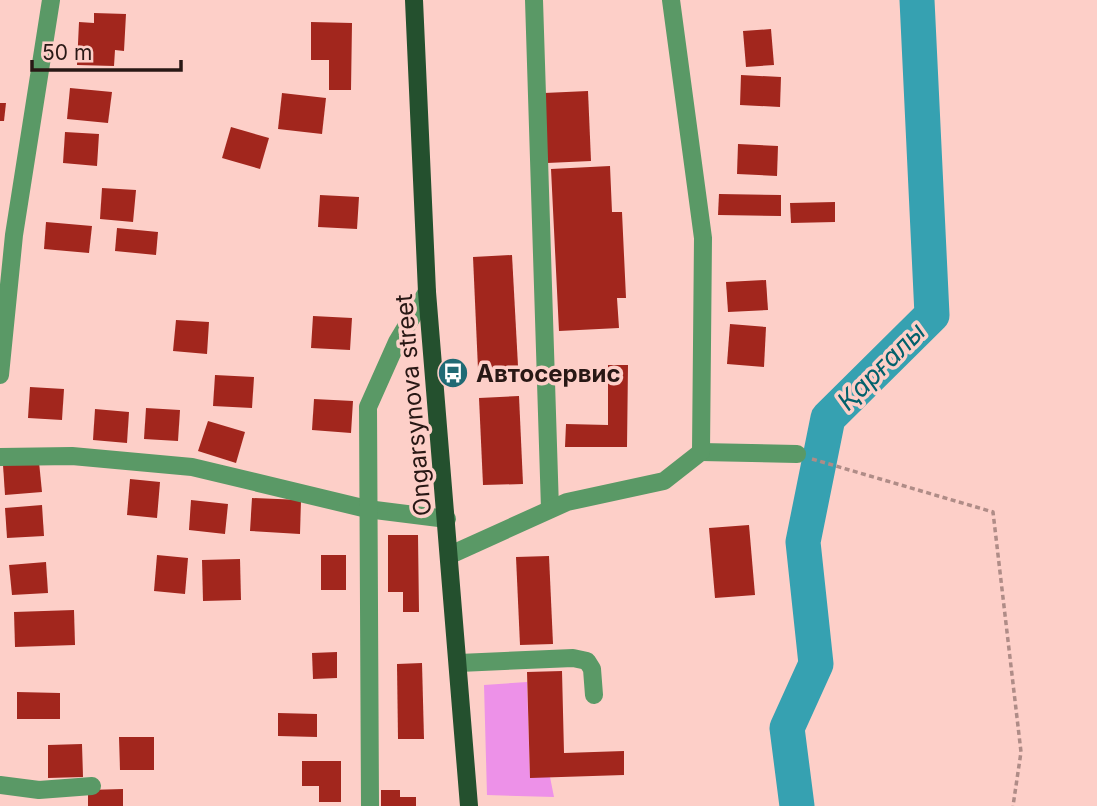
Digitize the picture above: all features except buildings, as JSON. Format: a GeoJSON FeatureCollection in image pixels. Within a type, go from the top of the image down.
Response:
{"type":"FeatureCollection","features":[{"type":"Feature","properties":{"kind":"main road","name":"Ongarsynova street"},"geometry":{"type":"LineString","coordinates":[[414,0],[427,292],[469,806]]}},
{"type":"Feature","properties":{"kind":"street"},"geometry":{"type":"LineString","coordinates":[[0,375],[7,235],[51,0]]}},
{"type":"Feature","properties":{"kind":"street"},"geometry":{"type":"LineString","coordinates":[[534,0],[550,509]]}},
{"type":"Feature","properties":{"kind":"street"},"geometry":{"type":"LineString","coordinates":[[671,0],[703,238],[701,452]]}},
{"type":"Feature","properties":{"kind":"street"},"geometry":{"type":"LineString","coordinates":[[370,806],[368,407],[397,342],[427,292]]}},
{"type":"Feature","properties":{"kind":"street"},"geometry":{"type":"LineString","coordinates":[[450,555],[567,502],[664,481],[701,452],[797,454]]}},
{"type":"Feature","properties":{"kind":"street"},"geometry":{"type":"LineString","coordinates":[[0,457],[72,456],[192,467],[367,509],[447,519]]}},
{"type":"Feature","properties":{"kind":"street"},"geometry":{"type":"LineString","coordinates":[[459,663],[573,658],[587,661],[592,669],[594,695]]}},
{"type":"Feature","properties":{"kind":"street"},"geometry":{"type":"LineString","coordinates":[[0,785],[39,790],[92,786]]}},
{"type":"Feature","properties":{"kind":"path"},"geometry":{"type":"LineString","coordinates":[[833,464],[993,512],[1021,752],[1013,806]]}},
{"type":"Feature","properties":{"kind":"shaded area"},"geometry":{"type":"Polygon","coordinates":[[[527,682],[530,777],[550,777],[554,797],[487,795],[484,685],[527,682]]]}},
{"type":"Feature","properties":{"kind":"waterway","name":"Қарғалы"},"geometry":{"type":"LineString","coordinates":[[797,806],[787,728],[816,664],[803,542],[828,418],[932,315],[917,0]]}},
{"type":"Feature","properties":{"kind":"place","name":"Автосервис"},"geometry":{"type":"Point","coordinates":[453,373]}}]}
